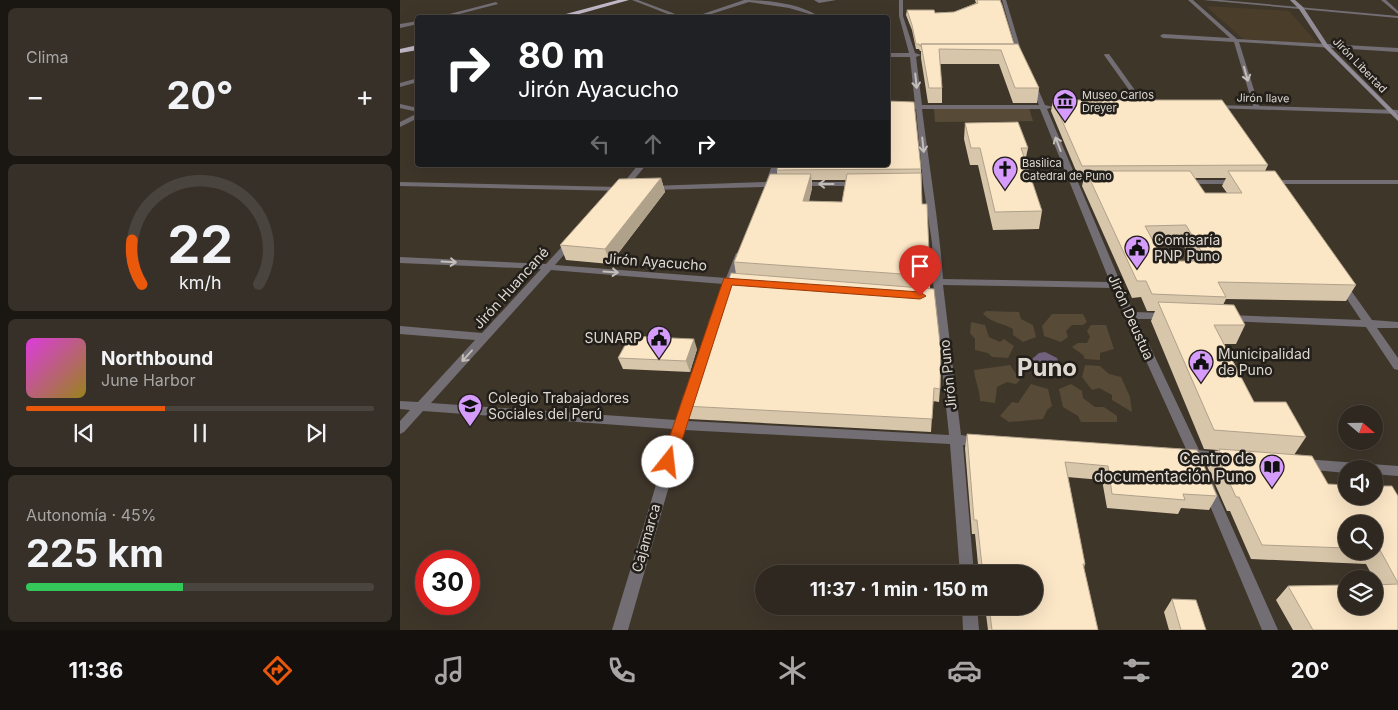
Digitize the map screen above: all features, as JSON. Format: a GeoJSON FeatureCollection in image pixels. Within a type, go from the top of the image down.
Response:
{"type":"FeatureCollection","features":[{"type":"Feature","properties":{"kind":"highway"},"geometry":{"type":"LineString","coordinates":[[561,15],[614,0]]}},
{"type":"Feature","properties":{"kind":"highway"},"geometry":{"type":"LineString","coordinates":[[561,15],[626,0]]}},
{"type":"Feature","properties":{"kind":"highway"},"geometry":{"type":"LineString","coordinates":[[400,53],[415,49]]}},
{"type":"Feature","properties":{"kind":"street"},"geometry":{"type":"LineString","coordinates":[[634,0],[676,15]]}},
{"type":"Feature","properties":{"kind":"street"},"geometry":{"type":"LineString","coordinates":[[702,15],[749,0],[790,7],[810,15]]}},
{"type":"Feature","properties":{"kind":"street"},"geometry":{"type":"LineString","coordinates":[[812,15],[817,1],[834,0]]}},
{"type":"Feature","properties":{"kind":"street","name":"Jirón Puno"},"geometry":{"type":"LineString","coordinates":[[901,0],[901,16],[913,56],[927,183],[936,242],[938,282],[935,297],[956,440],[966,565]]}},
{"type":"Feature","properties":{"kind":"street"},"geometry":{"type":"LineString","coordinates":[[1004,0],[1019,54],[1024,62]]}},
{"type":"Feature","properties":{"kind":"street"},"geometry":{"type":"LineString","coordinates":[[1190,0],[1236,41],[1256,107]]}},
{"type":"Feature","properties":{"kind":"street"},"geometry":{"type":"LineString","coordinates":[[1205,0],[1398,18]]}},
{"type":"Feature","properties":{"kind":"street","name":"Jirón Libertad"},"geometry":{"type":"LineString","coordinates":[[1292,0],[1300,8],[1326,46],[1398,119]]}},
{"type":"Feature","properties":{"kind":"street"},"geometry":{"type":"LineString","coordinates":[[1383,0],[1398,13]]}},
{"type":"Feature","properties":{"kind":"street"},"geometry":{"type":"LineString","coordinates":[[448,15],[496,3]]}},
{"type":"Feature","properties":{"kind":"street"},"geometry":{"type":"LineString","coordinates":[[400,26],[415,23]]}},
{"type":"Feature","properties":{"kind":"street"},"geometry":{"type":"LineString","coordinates":[[1163,36],[1398,50]]}},
{"type":"Feature","properties":{"kind":"street"},"geometry":{"type":"LineString","coordinates":[[1010,54],[1019,54]]}},
{"type":"Feature","properties":{"kind":"street"},"geometry":{"type":"LineString","coordinates":[[890,55],[923,55]]}},
{"type":"Feature","properties":{"kind":"street"},"geometry":{"type":"LineString","coordinates":[[1108,55],[1144,107]]}},
{"type":"Feature","properties":{"kind":"street","name":"Jirón Deustua"},"geometry":{"type":"LineString","coordinates":[[1032,80],[1072,182],[1116,285],[1194,455],[1270,630]]}},
{"type":"Feature","properties":{"kind":"street"},"geometry":{"type":"LineString","coordinates":[[400,86],[415,81]]}},
{"type":"Feature","properties":{"kind":"street"},"geometry":{"type":"LineString","coordinates":[[400,106],[415,109]]}},
{"type":"Feature","properties":{"kind":"street"},"geometry":{"type":"LineString","coordinates":[[890,107],[1062,107]]}},
{"type":"Feature","properties":{"kind":"street"},"geometry":{"type":"LineString","coordinates":[[1135,107],[1154,107]]}},
{"type":"Feature","properties":{"kind":"street","name":"Jirón Ilave"},"geometry":{"type":"LineString","coordinates":[[1202,107],[1224,111],[1256,107],[1398,112]]}},
{"type":"Feature","properties":{"kind":"street"},"geometry":{"type":"LineString","coordinates":[[400,125],[415,117]]}},
{"type":"Feature","properties":{"kind":"street"},"geometry":{"type":"LineString","coordinates":[[400,184],[623,191],[641,167]]}},
{"type":"Feature","properties":{"kind":"street"},"geometry":{"type":"LineString","coordinates":[[767,188],[775,167]]}},
{"type":"Feature","properties":{"kind":"street"},"geometry":{"type":"LineString","coordinates":[[1278,190],[1268,180],[1398,182]]}},
{"type":"Feature","properties":{"kind":"street"},"geometry":{"type":"LineString","coordinates":[[1072,182],[1082,182]]}},
{"type":"Feature","properties":{"kind":"street"},"geometry":{"type":"LineString","coordinates":[[1178,182],[1244,182]]}},
{"type":"Feature","properties":{"kind":"street"},"geometry":{"type":"LineString","coordinates":[[917,183],[927,183]]}},
{"type":"Feature","properties":{"kind":"street"},"geometry":{"type":"LineString","coordinates":[[642,188],[767,188],[868,184]]}},
{"type":"Feature","properties":{"kind":"street","name":"Jirón Huancané"},"geometry":{"type":"LineString","coordinates":[[400,430],[581,231]]}},
{"type":"Feature","properties":{"kind":"street"},"geometry":{"type":"LineString","coordinates":[[709,335],[728,281],[743,246]]}},
{"type":"Feature","properties":{"kind":"street","name":"Jirón Ayacucho"},"geometry":{"type":"LineString","coordinates":[[400,260],[548,267],[747,282]]}},
{"type":"Feature","properties":{"kind":"street"},"geometry":{"type":"LineString","coordinates":[[1334,273],[1398,366]]}},
{"type":"Feature","properties":{"kind":"street"},"geometry":{"type":"LineString","coordinates":[[938,282],[1116,285]]}},
{"type":"Feature","properties":{"kind":"street"},"geometry":{"type":"LineString","coordinates":[[1130,315],[1172,316]]}},
{"type":"Feature","properties":{"kind":"street"},"geometry":{"type":"LineString","coordinates":[[1221,318],[1398,325]]}},
{"type":"Feature","properties":{"kind":"street"},"geometry":{"type":"LineString","coordinates":[[400,330],[484,337]]}},
{"type":"Feature","properties":{"kind":"street","name":"Cajamarca"},"geometry":{"type":"LineString","coordinates":[[620,630],[691,389]]}},
{"type":"Feature","properties":{"kind":"street"},"geometry":{"type":"LineString","coordinates":[[400,405],[679,425],[995,442]]}},
{"type":"Feature","properties":{"kind":"street"},"geometry":{"type":"LineString","coordinates":[[1175,454],[1236,459]]}},
{"type":"Feature","properties":{"kind":"street"},"geometry":{"type":"LineString","coordinates":[[1292,463],[1338,467]]}},
{"type":"Feature","properties":{"kind":"street"},"geometry":{"type":"LineString","coordinates":[[1383,470],[1398,471]]}},
{"type":"Feature","properties":{"kind":"street"},"geometry":{"type":"LineString","coordinates":[[971,615],[972,630]]}},
{"type":"Feature","properties":{"kind":"shaded area"},"geometry":{"type":"Polygon","coordinates":[[[1206,6],[1289,11],[1318,44],[1243,39],[1206,6]]]}},
{"type":"Feature","properties":{"kind":"shaded area"},"geometry":{"type":"Polygon","coordinates":[[[1029,108],[1033,121],[935,122],[934,109],[1029,108]]]}},
{"type":"Feature","properties":{"kind":"shaded area"},"geometry":{"type":"Polygon","coordinates":[[[1144,243],[1179,243],[1198,276],[1160,276],[1144,243]]]}},
{"type":"Feature","properties":{"kind":"shaded area"},"geometry":{"type":"Polygon","coordinates":[[[986,311],[1019,312],[1021,319],[1033,325],[1036,337],[1023,342],[1013,335],[1013,329],[983,314],[986,311]]]}},
{"type":"Feature","properties":{"kind":"shaded area"},"geometry":{"type":"Polygon","coordinates":[[[1052,314],[1083,314],[1087,322],[1083,325],[1072,325],[1066,331],[1068,337],[1061,342],[1044,336],[1042,326],[1052,314]]]}},
{"type":"Feature","properties":{"kind":"shaded area"},"geometry":{"type":"Polygon","coordinates":[[[971,322],[985,325],[989,337],[1000,342],[1004,339],[1014,346],[1008,358],[992,357],[988,353],[975,350],[975,339],[970,333],[971,322]]]}},
{"type":"Feature","properties":{"kind":"shaded area"},"geometry":{"type":"Polygon","coordinates":[[[1091,325],[1106,325],[1114,349],[1100,353],[1100,360],[1085,359],[1083,355],[1072,347],[1078,343],[1087,343],[1090,337],[1087,331],[1091,325]]]}},
{"type":"Feature","properties":{"kind":"shaded area"},"geometry":{"type":"Polygon","coordinates":[[[1045,352],[1057,358],[1060,367],[1057,370],[1047,372],[1034,367],[1032,359],[1039,353],[1045,352]]]}},
{"type":"Feature","properties":{"kind":"shaded area"},"geometry":{"type":"Polygon","coordinates":[[[1010,365],[1020,380],[1016,384],[1007,382],[997,387],[995,403],[980,401],[974,370],[1010,365]]]}},
{"type":"Feature","properties":{"kind":"shaded area"},"geometry":{"type":"Polygon","coordinates":[[[1085,365],[1100,366],[1109,374],[1121,377],[1130,397],[1132,412],[1112,400],[1112,395],[1099,388],[1092,390],[1082,377],[1085,365]]]}},
{"type":"Feature","properties":{"kind":"shaded area"},"geometry":{"type":"Polygon","coordinates":[[[1031,384],[1048,389],[1052,406],[1047,410],[1043,419],[1009,422],[1000,416],[1012,402],[1018,403],[1031,384]]]}},
{"type":"Feature","properties":{"kind":"shaded area"},"geometry":{"type":"Polygon","coordinates":[[[1071,384],[1082,391],[1083,398],[1095,407],[1104,407],[1117,416],[1117,422],[1081,422],[1078,416],[1063,407],[1059,389],[1071,384]]]}},
{"type":"Feature","properties":{"kind":"building"},"geometry":{"type":"Polygon","coordinates":[[[977,0],[1000,0],[1014,44],[921,44],[920,46],[916,44],[907,10],[934,10],[935,13],[954,12],[978,3],[977,0]]]}},
{"type":"Feature","properties":{"kind":"building"},"geometry":{"type":"Polygon","coordinates":[[[921,44],[1018,44],[1039,88],[1015,88],[1001,50],[939,49],[942,88],[929,88],[921,44]]]}},
{"type":"Feature","properties":{"kind":"building"},"geometry":{"type":"Polygon","coordinates":[[[1053,100],[1222,100],[1268,165],[1082,166],[1053,100]]]}},
{"type":"Feature","properties":{"kind":"building"},"geometry":{"type":"Polygon","coordinates":[[[890,101],[914,102],[921,169],[777,170],[778,167],[890,167],[890,101]]]}},
{"type":"Feature","properties":{"kind":"building"},"geometry":{"type":"Polygon","coordinates":[[[1018,122],[1028,148],[1021,148],[1042,211],[995,212],[980,148],[971,148],[965,123],[1018,122]]]}},
{"type":"Feature","properties":{"kind":"building"},"geometry":{"type":"Polygon","coordinates":[[[1086,171],[1190,171],[1205,193],[1242,193],[1228,171],[1275,171],[1356,285],[1218,282],[1226,297],[1152,294],[1146,281],[1137,281],[1086,171]],[[1186,225],[1145,226],[1164,261],[1207,261],[1186,225]]]}},
{"type":"Feature","properties":{"kind":"building"},"geometry":{"type":"Polygon","coordinates":[[[921,173],[922,204],[927,204],[930,276],[734,262],[770,174],[811,174],[803,201],[842,202],[847,174],[921,173]]]}},
{"type":"Feature","properties":{"kind":"building"},"geometry":{"type":"Polygon","coordinates":[[[661,178],[605,249],[560,245],[619,179],[661,178]]]}},
{"type":"Feature","properties":{"kind":"building"},"geometry":{"type":"Polygon","coordinates":[[[731,273],[934,289],[941,352],[940,389],[934,388],[932,419],[684,406],[731,273]]]}},
{"type":"Feature","properties":{"kind":"building"},"geometry":{"type":"Polygon","coordinates":[[[1158,302],[1234,305],[1245,325],[1214,325],[1254,402],[1286,402],[1306,437],[1214,430],[1158,302]]]}},
{"type":"Feature","properties":{"kind":"building"},"geometry":{"type":"Polygon","coordinates":[[[630,336],[694,339],[686,361],[618,358],[630,336]]]}},
{"type":"Feature","properties":{"kind":"building"},"geometry":{"type":"Polygon","coordinates":[[[967,434],[1197,450],[1217,496],[1183,494],[1185,500],[1112,494],[1108,466],[1065,462],[1085,564],[1083,564],[1098,630],[992,630],[990,615],[1043,615],[1043,565],[982,565],[977,520],[974,520],[967,434]]]}},
{"type":"Feature","properties":{"kind":"building"},"geometry":{"type":"Polygon","coordinates":[[[1219,449],[1312,456],[1328,484],[1338,485],[1338,505],[1383,505],[1383,486],[1392,486],[1398,496],[1398,583],[1383,556],[1383,515],[1338,515],[1338,548],[1262,545],[1239,497],[1236,497],[1215,451],[1220,451],[1219,449]]]}},
{"type":"Feature","properties":{"kind":"building"},"geometry":{"type":"Polygon","coordinates":[[[1398,584],[1398,630],[1313,630],[1288,586],[1338,585],[1338,615],[1383,615],[1383,585],[1398,584]]]}},
{"type":"Feature","properties":{"kind":"building"},"geometry":{"type":"Polygon","coordinates":[[[1172,599],[1196,600],[1206,630],[1181,630],[1172,599]]]}},
{"type":"Feature","properties":{"kind":"place","name":"Museo Carlos Dreyer"},"geometry":{"type":"Point","coordinates":[1065,122]}},
{"type":"Feature","properties":{"kind":"place","name":"Basilica Catedral de Puno"},"geometry":{"type":"Point","coordinates":[1005,190]}},
{"type":"Feature","properties":{"kind":"place","name":"Comisaría PNP Puno"},"geometry":{"type":"Point","coordinates":[1137,269]}},
{"type":"Feature","properties":{"kind":"place","name":"SUNARP"},"geometry":{"type":"Point","coordinates":[659,359]}},
{"type":"Feature","properties":{"kind":"place","name":"Municipalidad de Puno"},"geometry":{"type":"Point","coordinates":[1201,383]}},
{"type":"Feature","properties":{"kind":"place","name":"Colegio Trabajadores Sociales del Perú"},"geometry":{"type":"Point","coordinates":[470,427]}},
{"type":"Feature","properties":{"kind":"place","name":"Centro de documentación Puno"},"geometry":{"type":"Point","coordinates":[1272,488]}},
{"type":"Feature","properties":{"kind":"district","name":"Puno"},"geometry":{"type":"Point","coordinates":[1047,368]}},
{"type":"Feature","properties":{"kind":"route"},"geometry":{"type":"LineString","coordinates":[[668,462],[728,281],[920,296]]}}]}
